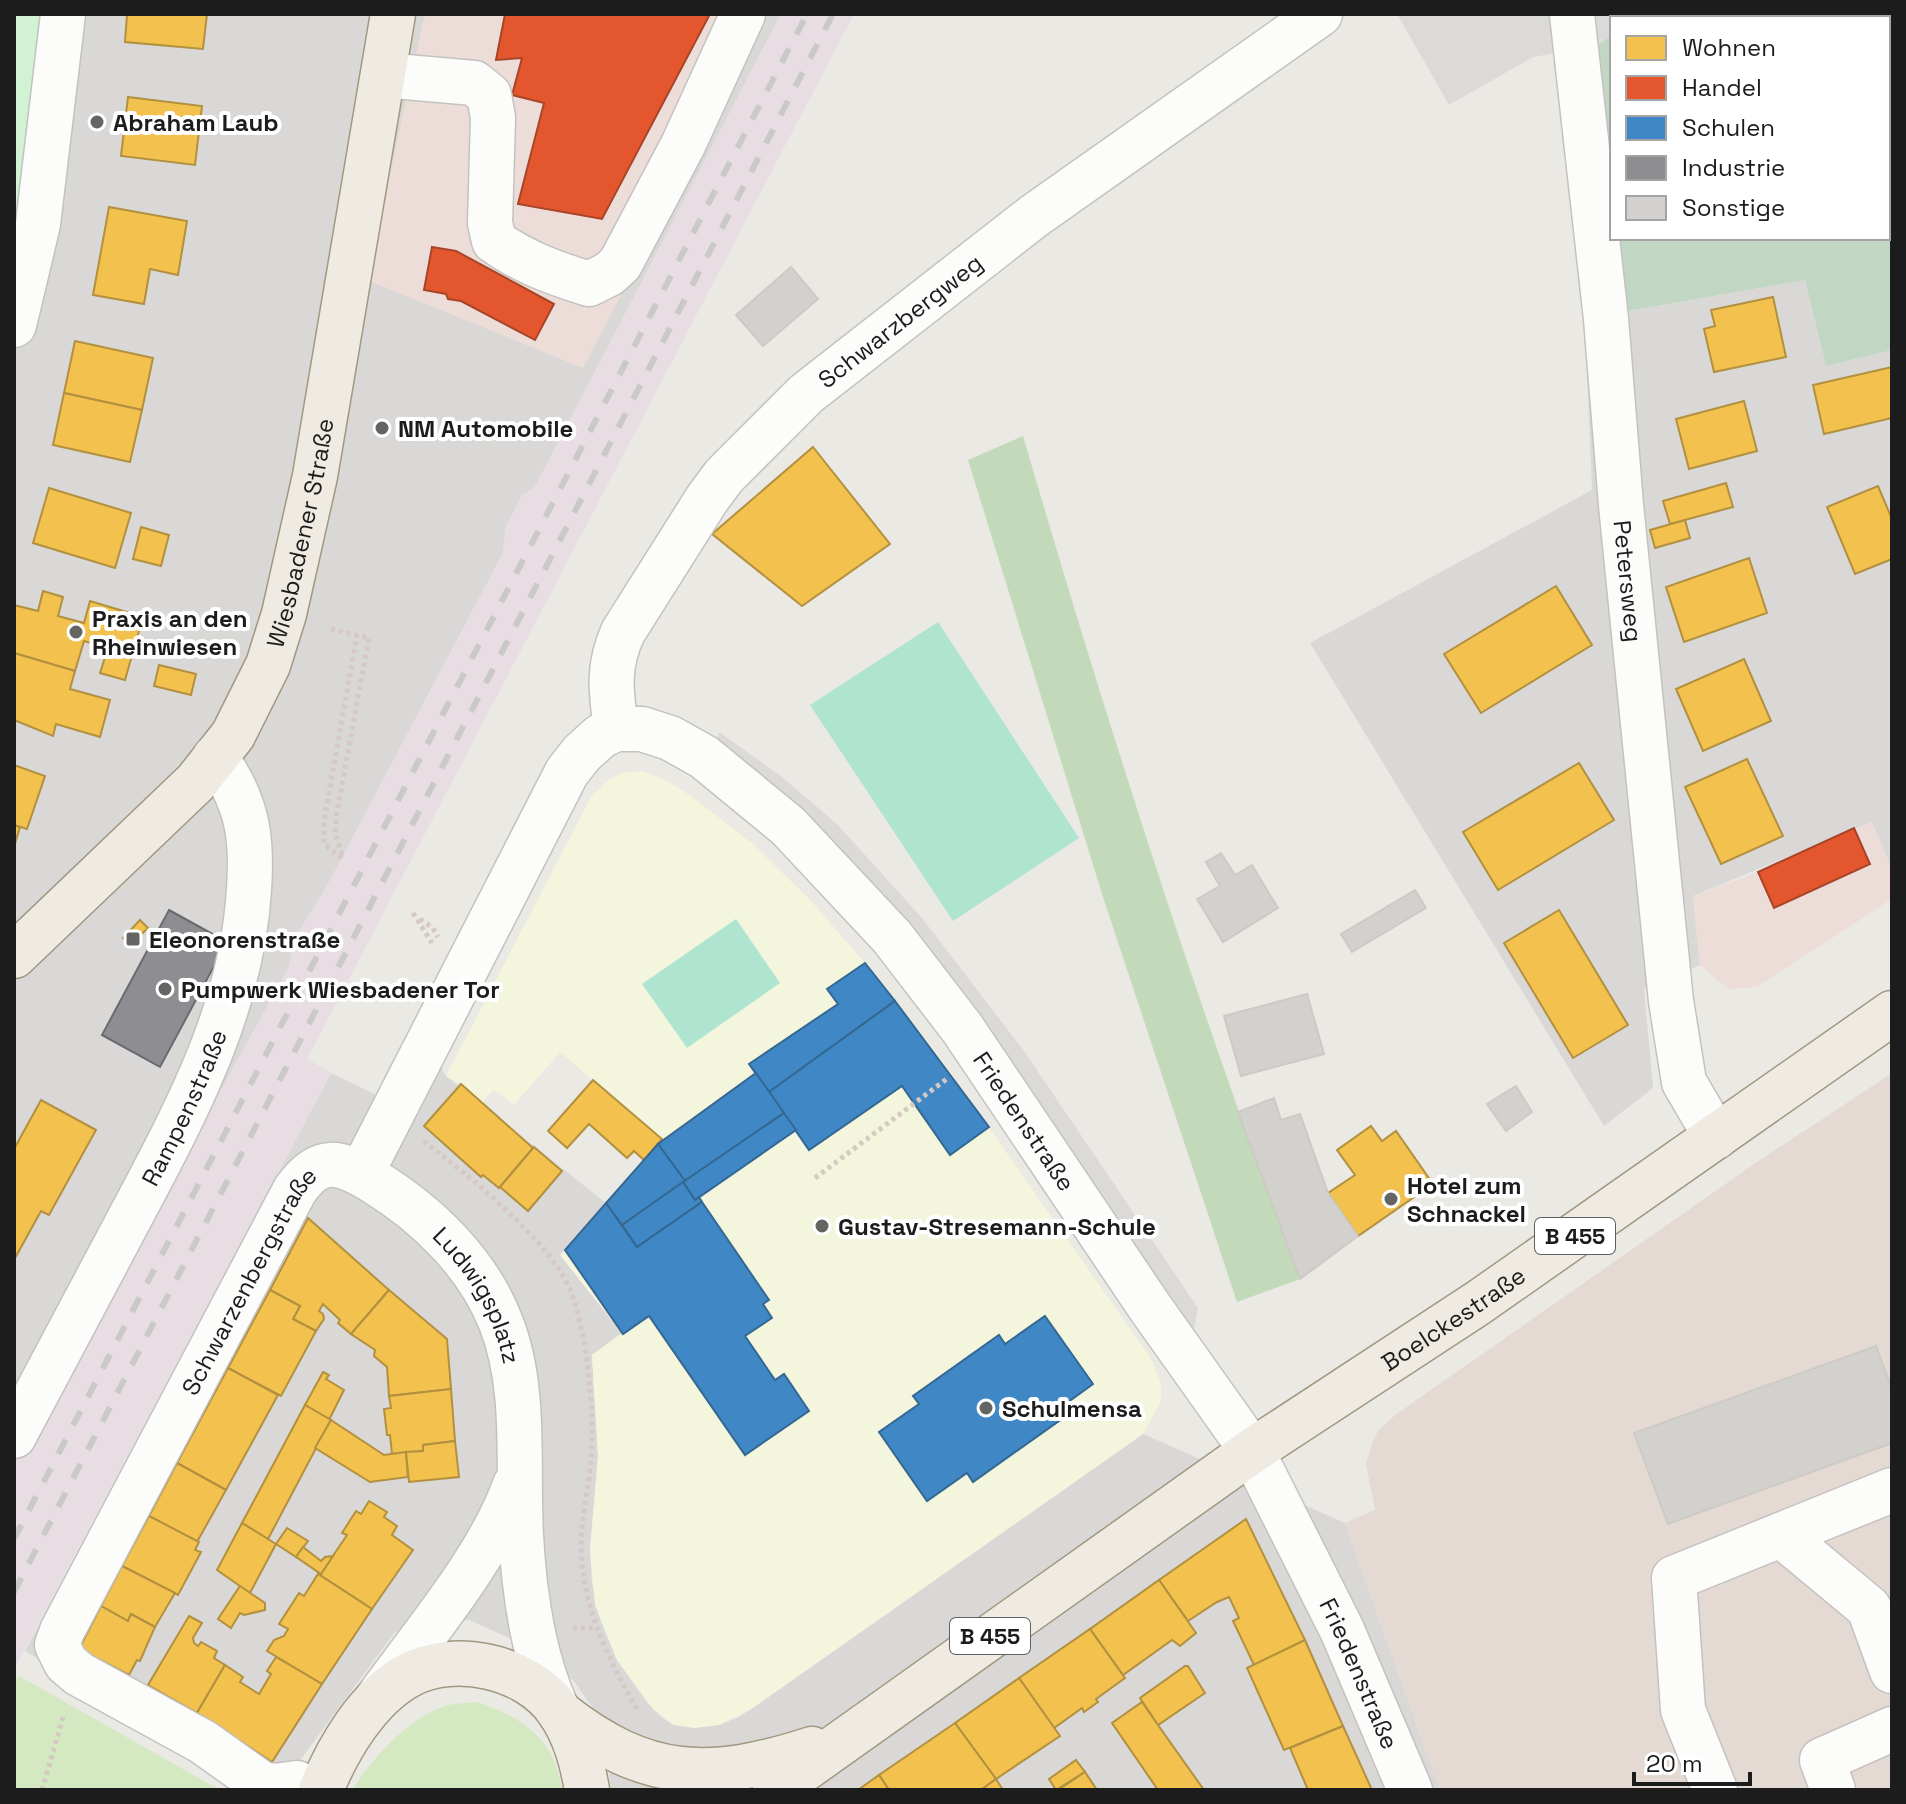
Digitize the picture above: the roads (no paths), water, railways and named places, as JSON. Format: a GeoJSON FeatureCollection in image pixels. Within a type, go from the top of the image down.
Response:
{"type":"FeatureCollection","features":[{"type":"Feature","properties":{"kind":"main road","name":"Wiesbadener Straße"},"geometry":{"type":"LineString","coordinates":[[14,956],[96,874],[196,782],[233,735],[268,665],[284,614],[315,476],[393,14]]}},
{"type":"Feature","properties":{"kind":"main road","name":"Boelckestraße"},"geometry":{"type":"LineString","coordinates":[[853,1736],[1128,1537],[1252,1451],[1390,1362],[1892,1013]]}},
{"type":"Feature","properties":{"kind":"main road","name":"Ludwigsplatz"},"geometry":{"type":"LineString","coordinates":[[370,1708],[407,1676],[436,1664],[492,1668],[532,1687],[558,1710],[573,1736],[583,1765],[587,1790]]}},
{"type":"Feature","properties":{"kind":"main road","name":"B 455"},"geometry":{"type":"LineString","coordinates":[[303,1788],[370,1708]]}},
{"type":"Feature","properties":{"kind":"main road","name":"B 455"},"geometry":{"type":"LineString","coordinates":[[558,1710],[602,1744],[657,1766],[684,1770],[709,1771],[765,1764],[853,1736]]}},
{"type":"Feature","properties":{"kind":"main road","name":"B 455"},"geometry":{"type":"LineString","coordinates":[[775,1790],[853,1736]]}},
{"type":"Feature","properties":{"kind":"street"},"geometry":{"type":"LineString","coordinates":[[14,325],[38,224],[63,14]]}},
{"type":"Feature","properties":{"kind":"street"},"geometry":{"type":"LineString","coordinates":[[383,75],[474,83],[489,95],[493,118],[490,223],[494,241],[516,257],[589,284],[609,274],[620,264],[683,145],[743,14]]}},
{"type":"Feature","properties":{"kind":"street","name":"Schwarzbergweg"},"geometry":{"type":"LineString","coordinates":[[616,729],[610,684],[613,653],[623,632],[707,499],[724,476],[761,438],[806,394],[988,251],[1320,14]]}},
{"type":"Feature","properties":{"kind":"street","name":"Petersweg"},"geometry":{"type":"LineString","coordinates":[[1572,14],[1606,319],[1621,505],[1671,1001],[1684,1082],[1716,1137]]}},
{"type":"Feature","properties":{"kind":"street","name":"Schwarzenbergstraße"},"geometry":{"type":"LineString","coordinates":[[303,1788],[262,1784],[203,1742],[79,1674],[60,1654],[57,1645],[295,1190],[315,1168],[326,1165],[345,1167],[361,1174],[567,772],[591,744],[616,729]]}},
{"type":"Feature","properties":{"kind":"street","name":"Friedenstraße"},"geometry":{"type":"LineString","coordinates":[[616,729],[642,729],[670,738],[704,757],[788,826],[892,937],[962,1028],[1149,1306],[1252,1451],[1342,1630],[1410,1790]]}},
{"type":"Feature","properties":{"kind":"street","name":"Rampenstraße"},"geometry":{"type":"LineString","coordinates":[[14,1436],[166,1149],[202,1078],[220,1030],[247,919],[250,873],[249,840],[242,807],[231,780],[215,757]]}},
{"type":"Feature","properties":{"kind":"street","name":"Ludwigsplatz"},"geometry":{"type":"LineString","coordinates":[[361,1174],[427,1220],[466,1262],[484,1288],[501,1323],[517,1393],[521,1536],[530,1616],[546,1684],[558,1710]]}},
{"type":"Feature","properties":{"kind":"street","name":"Ludwigsplatz"},"geometry":{"type":"LineString","coordinates":[[370,1708],[480,1555],[515,1486],[520,1459]]}},
{"type":"Feature","properties":{"kind":"street"},"geometry":{"type":"LineString","coordinates":[[1715,1790],[1683,1710],[1674,1578],[1892,1490]]}},
{"type":"Feature","properties":{"kind":"street"},"geometry":{"type":"LineString","coordinates":[[1781,1535],[1881,1596],[1892,1671]]}},
{"type":"Feature","properties":{"kind":"street"},"geometry":{"type":"LineString","coordinates":[[1833,1790],[1822,1760],[1892,1729]]}},
{"type":"Feature","properties":{"kind":"railway"},"geometry":{"type":"LineString","coordinates":[[14,1539],[807,14]]}},
{"type":"Feature","properties":{"kind":"railway"},"geometry":{"type":"LineString","coordinates":[[14,1592],[833,14]]}},
{"type":"Feature","properties":{"kind":"place","name":"Abraham Laub"},"geometry":{"type":"Point","coordinates":[97,122]}},
{"type":"Feature","properties":{"kind":"place","name":"NM Automobile"},"geometry":{"type":"Point","coordinates":[382,428]}},
{"type":"Feature","properties":{"kind":"place","name":"Praxis an den Rheinwiesen"},"geometry":{"type":"Point","coordinates":[76,632]}},
{"type":"Feature","properties":{"kind":"place","name":"Eleonorenstraße"},"geometry":{"type":"Point","coordinates":[133,939]}},
{"type":"Feature","properties":{"kind":"place","name":"Pumpwerk Wiesbadener Tor"},"geometry":{"type":"Point","coordinates":[165,989]}},
{"type":"Feature","properties":{"kind":"place","name":"Hotel zum Schnackel"},"geometry":{"type":"Point","coordinates":[1391,1199]}},
{"type":"Feature","properties":{"kind":"place","name":"Gustav-Stresemann-Schule"},"geometry":{"type":"Point","coordinates":[822,1226]}},
{"type":"Feature","properties":{"kind":"place","name":"Schulmensa"},"geometry":{"type":"Point","coordinates":[986,1408]}}]}
